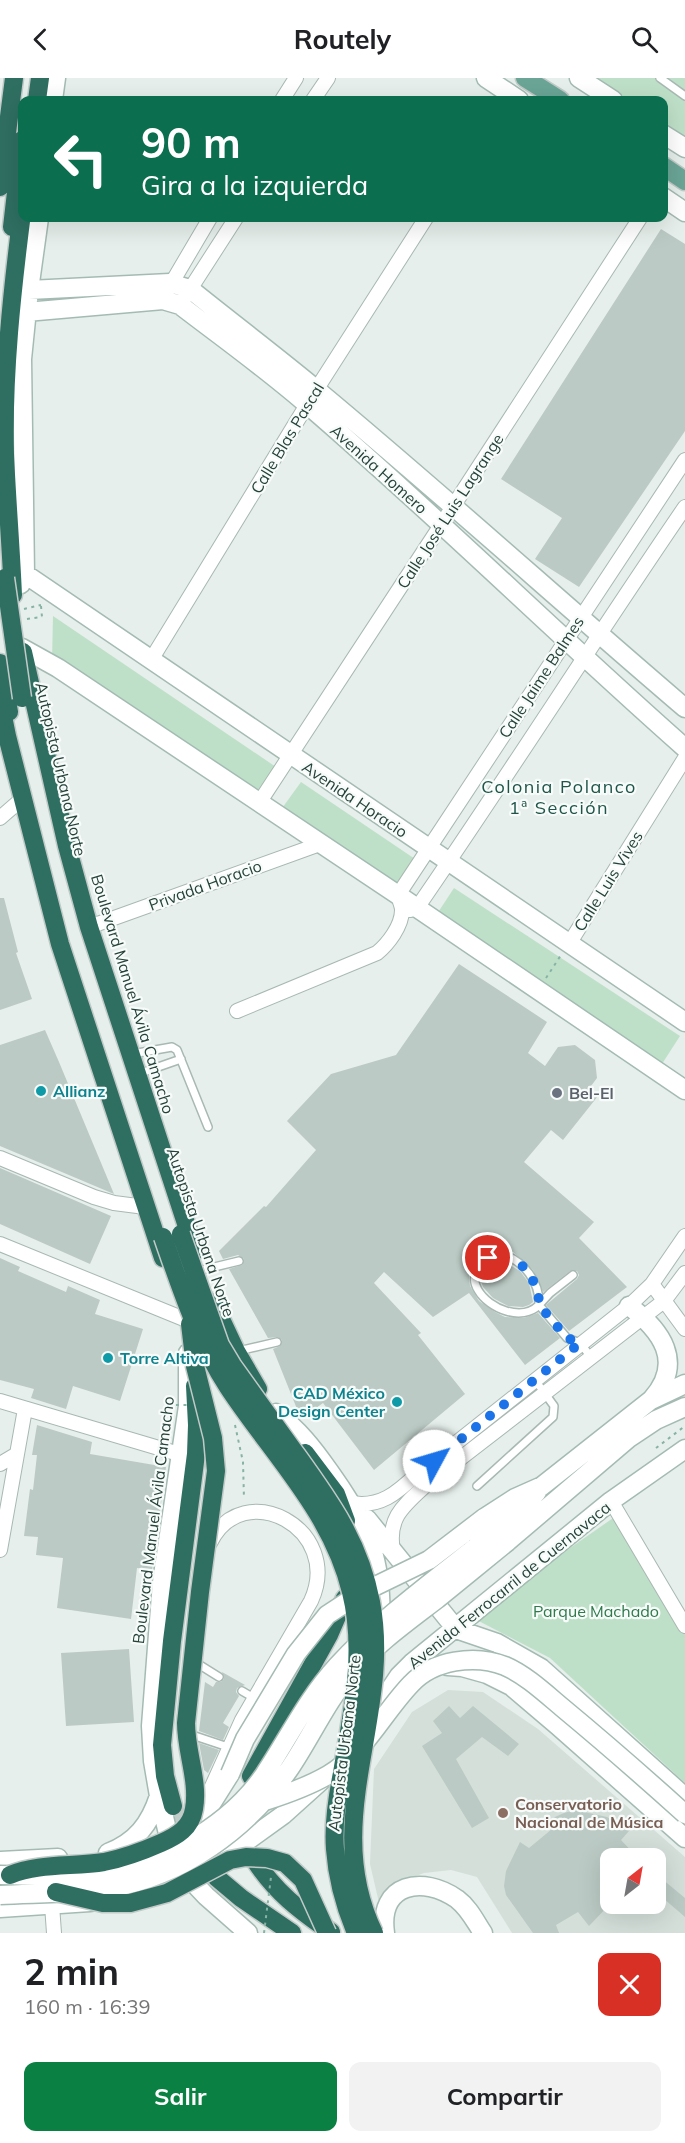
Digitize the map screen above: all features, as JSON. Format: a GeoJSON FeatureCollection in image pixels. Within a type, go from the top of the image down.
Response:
{"type":"FeatureCollection","features":[{"type":"Feature","properties":{"kind":"highway"},"geometry":{"type":"LineString","coordinates":[[0,117],[5,78]]}},
{"type":"Feature","properties":{"kind":"highway"},"geometry":{"type":"LineString","coordinates":[[0,187],[14,78]]}},
{"type":"Feature","properties":{"kind":"highway"},"geometry":{"type":"LineString","coordinates":[[29,96],[31,78]]}},
{"type":"Feature","properties":{"kind":"highway"},"geometry":{"type":"LineString","coordinates":[[38,96],[40,78]]}},
{"type":"Feature","properties":{"kind":"highway"},"geometry":{"type":"LineString","coordinates":[[0,343],[18,177]]}},
{"type":"Feature","properties":{"kind":"highway","name":"Boulevard Manuel Ávila Camacho"},"geometry":{"type":"LineString","coordinates":[[21,222],[12,305],[5,453],[14,607],[67,846],[89,927],[136,1075],[220,1319],[236,1351],[276,1413],[336,1494],[347,1523],[352,1566],[338,1619],[251,1776]]}},
{"type":"Feature","properties":{"kind":"highway","name":"Autopista Urbana Norte"},"geometry":{"type":"LineString","coordinates":[[0,513],[5,578],[22,698],[81,934],[205,1305],[220,1345],[232,1365],[334,1507],[351,1540],[371,1603],[375,1664],[372,1698],[353,1813],[352,1844],[354,1868],[374,1933]]}},
{"type":"Feature","properties":{"kind":"highway","name":"Autopista Urbana Norte"},"geometry":{"type":"LineString","coordinates":[[0,670],[62,923],[93,1029],[187,1320],[227,1386],[324,1521],[334,1541],[352,1594],[358,1637],[356,1684],[336,1806],[335,1850],[342,1892],[356,1933]]}},
{"type":"Feature","properties":{"kind":"highway","name":"Boulevard Manuel Ávila Camacho"},"geometry":{"type":"LineString","coordinates":[[0,701],[4,729],[60,944],[145,1207],[187,1320],[197,1425],[196,1454],[162,1745],[166,1801]]}},
{"type":"Feature","properties":{"kind":"highway"},"geometry":{"type":"LineString","coordinates":[[3,1871],[105,1862],[129,1856],[177,1835],[189,1824],[192,1817],[195,1792],[186,1741],[186,1723],[216,1456],[187,1320]]}},
{"type":"Feature","properties":{"kind":"highway"},"geometry":{"type":"LineString","coordinates":[[177,1837],[184,1819],[190,1791],[178,1730],[198,1568],[197,1536],[190,1512],[190,1498]]}},
{"type":"Feature","properties":{"kind":"highway"},"geometry":{"type":"LineString","coordinates":[[60,1898],[136,1894],[168,1882],[222,1853],[254,1848],[277,1853],[298,1868],[327,1933]]}},
{"type":"Feature","properties":{"kind":"highway"},"geometry":{"type":"LineString","coordinates":[[60,1898],[118,1904],[139,1902],[167,1893],[230,1860],[246,1857],[267,1858],[285,1863],[298,1873],[307,1887]]}},
{"type":"Feature","properties":{"kind":"highway"},"geometry":{"type":"LineString","coordinates":[[254,1859],[264,1876],[288,1901],[332,1933]]}},
{"type":"Feature","properties":{"kind":"highway"},"geometry":{"type":"LineString","coordinates":[[216,1877],[241,1898],[292,1933]]}},
{"type":"Feature","properties":{"kind":"main road"},"geometry":{"type":"LineString","coordinates":[[54,96],[56,78]]}},
{"type":"Feature","properties":{"kind":"main road"},"geometry":{"type":"LineString","coordinates":[[486,78],[507,96]]}},
{"type":"Feature","properties":{"kind":"main road"},"geometry":{"type":"LineString","coordinates":[[525,78],[554,96]]}},
{"type":"Feature","properties":{"kind":"main road"},"geometry":{"type":"LineString","coordinates":[[579,78],[607,96]]}},
{"type":"Feature","properties":{"kind":"main road"},"geometry":{"type":"LineString","coordinates":[[668,137],[685,148]]}},
{"type":"Feature","properties":{"kind":"main road"},"geometry":{"type":"LineString","coordinates":[[668,169],[685,181]]}},
{"type":"Feature","properties":{"kind":"main road"},"geometry":{"type":"LineString","coordinates":[[668,200],[685,212]]}},
{"type":"Feature","properties":{"kind":"main road"},"geometry":{"type":"LineString","coordinates":[[14,607],[25,574],[22,359],[38,222]]}},
{"type":"Feature","properties":{"kind":"main road"},"geometry":{"type":"LineString","coordinates":[[29,290],[176,294]]}},
{"type":"Feature","properties":{"kind":"main road"},"geometry":{"type":"LineString","coordinates":[[26,312],[176,294]]}},
{"type":"Feature","properties":{"kind":"main road","name":"Avenida Homero"},"geometry":{"type":"LineString","coordinates":[[176,294],[453,506],[685,708]]}},
{"type":"Feature","properties":{"kind":"main road","name":"Avenida Homero"},"geometry":{"type":"LineString","coordinates":[[312,397],[441,525],[565,641],[685,748]]}},
{"type":"Feature","properties":{"kind":"main road","name":"Avenida Horacio"},"geometry":{"type":"LineString","coordinates":[[25,574],[685,1022]]}},
{"type":"Feature","properties":{"kind":"main road"},"geometry":{"type":"LineString","coordinates":[[22,648],[58,668],[320,844],[406,905],[685,1090]]}},
{"type":"Feature","properties":{"kind":"main road"},"geometry":{"type":"LineString","coordinates":[[0,1908],[126,1884],[188,1861],[234,1830],[263,1801],[289,1769],[340,1688],[360,1663],[496,1530],[515,1498],[542,1486],[657,1393],[666,1376],[667,1357],[662,1339],[636,1312]]}},
{"type":"Feature","properties":{"kind":"main road","name":"Boulevard Manuel Ávila Camacho"},"geometry":{"type":"LineString","coordinates":[[187,1320],[188,1406],[179,1454],[162,1582],[151,1726],[153,1761],[186,1871],[218,1908],[245,1932]]}},
{"type":"Feature","properties":{"kind":"main road"},"geometry":{"type":"LineString","coordinates":[[651,1400],[685,1384]]}},
{"type":"Feature","properties":{"kind":"main road"},"geometry":{"type":"LineString","coordinates":[[3,1871],[86,1875],[124,1868],[174,1848],[221,1819],[254,1788],[315,1694],[336,1667],[402,1607],[496,1530],[656,1420],[685,1407]]}},
{"type":"Feature","properties":{"kind":"main road","name":"Boulevard Manuel Ávila Camacho"},"geometry":{"type":"LineString","coordinates":[[276,1413],[304,1437],[351,1503],[367,1532],[381,1589],[376,1708],[364,1775],[359,1842],[368,1899],[375,1919],[384,1933]]}},
{"type":"Feature","properties":{"kind":"main road","name":"Avenida Ferrocarril de Cuernavaca"},"geometry":{"type":"LineString","coordinates":[[186,1871],[218,1862],[299,1803],[343,1757],[399,1676],[426,1651],[456,1629],[611,1501],[685,1449]]}},
{"type":"Feature","properties":{"kind":"main road"},"geometry":{"type":"LineString","coordinates":[[351,1503],[372,1524],[456,1629],[497,1643],[541,1668],[685,1797]]}},
{"type":"Feature","properties":{"kind":"main road"},"geometry":{"type":"LineString","coordinates":[[105,1899],[135,1891],[186,1871],[205,1838],[245,1739],[296,1654],[327,1615],[359,1594],[496,1530]]}},
{"type":"Feature","properties":{"kind":"main road"},"geometry":{"type":"LineString","coordinates":[[263,1801],[301,1788],[330,1774],[367,1739],[406,1689],[421,1675],[448,1663],[478,1660],[505,1666],[543,1692],[604,1742],[685,1814]]}},
{"type":"Feature","properties":{"kind":"main road"},"geometry":{"type":"LineString","coordinates":[[399,1676],[423,1668],[449,1666],[475,1670],[511,1686],[685,1838]]}},
{"type":"Feature","properties":{"kind":"main road"},"geometry":{"type":"LineString","coordinates":[[3,1871],[102,1854],[177,1837],[208,1809],[227,1780]]}},
{"type":"Feature","properties":{"kind":"main road"},"geometry":{"type":"LineString","coordinates":[[102,1854],[125,1845],[140,1834],[166,1801]]}},
{"type":"Feature","properties":{"kind":"main road"},"geometry":{"type":"LineString","coordinates":[[222,1853],[254,1825],[263,1801]]}},
{"type":"Feature","properties":{"kind":"main road"},"geometry":{"type":"LineString","coordinates":[[0,1895],[105,1899],[140,1897],[157,1891],[216,1854],[274,1812],[299,1803]]}},
{"type":"Feature","properties":{"kind":"main road"},"geometry":{"type":"LineString","coordinates":[[241,1836],[269,1824]]}},
{"type":"Feature","properties":{"kind":"main road"},"geometry":{"type":"LineString","coordinates":[[102,1854],[113,1858],[121,1867],[122,1873],[118,1890],[105,1899]]}},
{"type":"Feature","properties":{"kind":"main road"},"geometry":{"type":"LineString","coordinates":[[384,1933],[385,1916],[392,1897],[403,1889],[419,1885],[437,1888],[458,1900],[467,1908],[483,1933]]}},
{"type":"Feature","properties":{"kind":"main road"},"geometry":{"type":"LineString","coordinates":[[157,1891],[188,1894],[218,1908]]}},
{"type":"Feature","properties":{"kind":"street"},"geometry":{"type":"LineString","coordinates":[[285,96],[296,78]]}},
{"type":"Feature","properties":{"kind":"street"},"geometry":{"type":"LineString","coordinates":[[316,96],[328,78]]}},
{"type":"Feature","properties":{"kind":"street"},"geometry":{"type":"LineString","coordinates":[[176,294],[208,222]]}},
{"type":"Feature","properties":{"kind":"street"},"geometry":{"type":"LineString","coordinates":[[176,294],[233,222]]}},
{"type":"Feature","properties":{"kind":"street","name":"Calle Blas Pascal"},"geometry":{"type":"LineString","coordinates":[[151,660],[312,397],[423,222]]}},
{"type":"Feature","properties":{"kind":"street","name":"Calle José Luis Lagrange"},"geometry":{"type":"LineString","coordinates":[[259,803],[637,222]]}},
{"type":"Feature","properties":{"kind":"street","name":"Calle Jaime Balmes"},"geometry":{"type":"LineString","coordinates":[[406,905],[429,849],[685,460]]}},
{"type":"Feature","properties":{"kind":"street","name":"Calle Jaime Balmes"},"geometry":{"type":"LineString","coordinates":[[406,905],[448,862],[598,634],[685,507]]}},
{"type":"Feature","properties":{"kind":"street","name":"Calle Luis Vives"},"geometry":{"type":"LineString","coordinates":[[569,944],[685,758]]}},
{"type":"Feature","properties":{"kind":"street"},"geometry":{"type":"LineString","coordinates":[[0,818],[23,798]]}},
{"type":"Feature","properties":{"kind":"street","name":"Privada Horacio"},"geometry":{"type":"LineString","coordinates":[[89,927],[320,844]]}},
{"type":"Feature","properties":{"kind":"street"},"geometry":{"type":"LineString","coordinates":[[237,1011],[377,953],[387,945],[406,905]]}},
{"type":"Feature","properties":{"kind":"street"},"geometry":{"type":"LineString","coordinates":[[0,1158],[94,1197],[114,1203],[145,1207]]}},
{"type":"Feature","properties":{"kind":"street"},"geometry":{"type":"LineString","coordinates":[[351,1503],[366,1504],[383,1501],[421,1480],[591,1357],[636,1312],[685,1236]]}},
{"type":"Feature","properties":{"kind":"street"},"geometry":{"type":"LineString","coordinates":[[0,1244],[187,1320]]}},
{"type":"Feature","properties":{"kind":"street"},"geometry":{"type":"LineString","coordinates":[[393,1551],[391,1533],[395,1519],[421,1480],[580,1343],[636,1312],[664,1301],[685,1273]]}},
{"type":"Feature","properties":{"kind":"street"},"geometry":{"type":"LineString","coordinates":[[652,1284],[685,1329]]}},
{"type":"Feature","properties":{"kind":"street"},"geometry":{"type":"LineString","coordinates":[[0,1401],[179,1454]]}},
{"type":"Feature","properties":{"kind":"street"},"geometry":{"type":"LineString","coordinates":[[0,1550],[25,1409]]}},
{"type":"Feature","properties":{"kind":"street"},"geometry":{"type":"LineString","coordinates":[[0,1464],[17,1454]]}},
{"type":"Feature","properties":{"kind":"street"},"geometry":{"type":"LineString","coordinates":[[611,1501],[685,1626]]}},
{"type":"Feature","properties":{"kind":"street"},"geometry":{"type":"LineString","coordinates":[[177,1837],[205,1801],[228,1747],[311,1601],[319,1577],[315,1554],[297,1526],[267,1513],[245,1513],[229,1518],[219,1527],[198,1568]]}},
{"type":"Feature","properties":{"kind":"street"},"geometry":{"type":"LineString","coordinates":[[54,1933],[60,1898]]}},
{"type":"Feature","properties":{"kind":"lane"},"geometry":{"type":"LineString","coordinates":[[660,78],[685,96]]}},
{"type":"Feature","properties":{"kind":"lane"},"geometry":{"type":"LineString","coordinates":[[130,1055],[172,1047],[177,1050],[208,1127]]}},
{"type":"Feature","properties":{"kind":"lane"},"geometry":{"type":"LineString","coordinates":[[136,1075],[181,1059]]}},
{"type":"Feature","properties":{"kind":"lane"},"geometry":{"type":"LineString","coordinates":[[573,1275],[550,1293],[539,1305],[533,1311],[513,1313],[488,1301],[478,1291],[475,1279],[478,1269],[493,1255],[502,1254],[517,1261],[531,1276],[539,1295],[539,1305],[567,1338],[580,1343],[591,1357]]}},
{"type":"Feature","properties":{"kind":"lane"},"geometry":{"type":"LineString","coordinates":[[202,1270],[239,1261]]}},
{"type":"Feature","properties":{"kind":"lane"},"geometry":{"type":"LineString","coordinates":[[236,1351],[277,1342]]}},
{"type":"Feature","properties":{"kind":"lane"},"geometry":{"type":"LineString","coordinates":[[477,1486],[553,1417],[554,1407],[535,1380]]}},
{"type":"Feature","properties":{"kind":"lane"},"geometry":{"type":"LineString","coordinates":[[187,1658],[219,1677]]}},
{"type":"Feature","properties":{"kind":"lane"},"geometry":{"type":"LineString","coordinates":[[242,1691],[255,1698]]}},
{"type":"Feature","properties":{"kind":"lane"},"geometry":{"type":"LineString","coordinates":[[178,1730],[228,1747]]}},
{"type":"Feature","properties":{"kind":"path"},"geometry":{"type":"LineString","coordinates":[[14,607],[40,606],[42,617]]}},
{"type":"Feature","properties":{"kind":"path"},"geometry":{"type":"LineString","coordinates":[[538,991],[569,944]]}},
{"type":"Feature","properties":{"kind":"path"},"geometry":{"type":"LineString","coordinates":[[237,1432],[243,1462],[245,1513]]}},
{"type":"Feature","properties":{"kind":"path"},"geometry":{"type":"LineString","coordinates":[[264,1933],[272,1871]]}},
{"type":"Feature","properties":{"kind":"shaded area","name":"Conservatorio Nacional de Música"},"geometry":{"type":"Polygon","coordinates":[[[448,1690],[483,1692],[538,1729],[685,1857],[685,1933],[512,1933],[477,1877],[451,1870],[424,1873],[410,1878],[390,1893],[380,1907],[370,1864],[374,1769],[412,1712],[448,1690]]]}},
{"type":"Feature","properties":{"kind":"green space"},"geometry":{"type":"Polygon","coordinates":[[[595,78],[685,78],[685,138],[668,126],[668,96],[623,96],[595,78]]]}},
{"type":"Feature","properties":{"kind":"green space"},"geometry":{"type":"Polygon","coordinates":[[[53,616],[276,767],[254,799],[52,661],[53,616]]]}},
{"type":"Feature","properties":{"kind":"green space"},"geometry":{"type":"Polygon","coordinates":[[[301,782],[418,861],[398,891],[280,811],[301,782]]]}},
{"type":"Feature","properties":{"kind":"green space"},"geometry":{"type":"Polygon","coordinates":[[[454,888],[680,1036],[660,1067],[433,920],[454,888]]]}},
{"type":"Feature","properties":{"kind":"green space","name":"Parque Machado"},"geometry":{"type":"Polygon","coordinates":[[[616,1516],[685,1630],[685,1783],[550,1658],[471,1617],[616,1516]]]}},
{"type":"Feature","properties":{"kind":"building"},"geometry":{"type":"Polygon","coordinates":[[[661,229],[685,244],[685,431],[579,587],[535,559],[562,518],[501,479],[661,229]]]}},
{"type":"Feature","properties":{"kind":"building"},"geometry":{"type":"Polygon","coordinates":[[[0,898],[4,898],[18,952],[16,953],[32,999],[0,1010],[0,898]]]}},
{"type":"Feature","properties":{"kind":"building"},"geometry":{"type":"Polygon","coordinates":[[[459,964],[547,1022],[528,1053],[545,1066],[558,1047],[575,1045],[595,1060],[597,1078],[588,1090],[598,1096],[563,1140],[551,1130],[524,1162],[594,1222],[579,1238],[627,1287],[569,1331],[546,1305],[577,1279],[579,1275],[577,1271],[570,1271],[543,1292],[533,1270],[513,1252],[501,1249],[481,1257],[471,1268],[469,1277],[470,1286],[479,1301],[505,1317],[524,1318],[538,1313],[560,1338],[525,1365],[469,1293],[433,1317],[384,1272],[374,1283],[421,1333],[418,1335],[465,1394],[374,1470],[323,1403],[301,1419],[273,1349],[280,1346],[282,1340],[278,1337],[268,1338],[229,1269],[242,1265],[244,1259],[238,1255],[223,1259],[219,1251],[264,1206],[266,1207],[316,1150],[287,1121],[331,1074],[396,1055],[459,964]]]}},
{"type":"Feature","properties":{"kind":"building"},"geometry":{"type":"Polygon","coordinates":[[[45,1030],[114,1194],[0,1146],[0,1045],[45,1030]]]}},
{"type":"Feature","properties":{"kind":"building"},"geometry":{"type":"Polygon","coordinates":[[[0,1168],[111,1216],[90,1264],[0,1224],[0,1168]]]}},
{"type":"Feature","properties":{"kind":"building"},"geometry":{"type":"Polygon","coordinates":[[[0,1258],[20,1267],[18,1271],[66,1292],[68,1286],[100,1300],[95,1314],[143,1329],[120,1401],[73,1386],[66,1409],[31,1398],[34,1389],[0,1380],[0,1258]]]}},
{"type":"Feature","properties":{"kind":"building"},"geometry":{"type":"Polygon","coordinates":[[[501,1260],[520,1271],[529,1283],[533,1302],[529,1305],[508,1306],[493,1298],[483,1287],[480,1278],[484,1270],[492,1263],[501,1260]]]}},
{"type":"Feature","properties":{"kind":"building"},"geometry":{"type":"Polygon","coordinates":[[[37,1425],[92,1442],[90,1454],[166,1467],[152,1570],[137,1568],[131,1619],[57,1608],[63,1558],[36,1555],[38,1537],[24,1536],[30,1489],[33,1490],[37,1455],[32,1455],[37,1425]]]}},
{"type":"Feature","properties":{"kind":"building"},"geometry":{"type":"Polygon","coordinates":[[[129,1649],[134,1722],[66,1726],[61,1653],[129,1649]]]}},
{"type":"Feature","properties":{"kind":"building"},"geometry":{"type":"Polygon","coordinates":[[[222,1672],[245,1685],[237,1688],[236,1692],[239,1696],[223,1723],[229,1727],[223,1740],[199,1731],[205,1682],[213,1687],[216,1682],[224,1679],[222,1672]]]}},
{"type":"Feature","properties":{"kind":"building"},"geometry":{"type":"Polygon","coordinates":[[[449,1706],[460,1718],[473,1706],[519,1744],[508,1756],[482,1737],[456,1759],[489,1818],[472,1828],[422,1746],[442,1733],[433,1721],[449,1706]]]}},
{"type":"Feature","properties":{"kind":"building"},"geometry":{"type":"Polygon","coordinates":[[[199,1743],[219,1750],[208,1773],[204,1770],[199,1743]]]}},
{"type":"Feature","properties":{"kind":"building"},"geometry":{"type":"Polygon","coordinates":[[[575,1810],[607,1817],[629,1831],[621,1840],[629,1848],[600,1848],[600,1914],[589,1926],[578,1912],[556,1925],[559,1933],[533,1933],[506,1895],[504,1886],[506,1871],[520,1842],[529,1848],[552,1829],[546,1821],[575,1810]]]}},
{"type":"Feature","properties":{"kind":"building"},"geometry":{"type":"Polygon","coordinates":[[[666,1882],[685,1898],[685,1917],[666,1901],[666,1882]]]}},
{"type":"Feature","properties":{"kind":"tunnel"},"geometry":{"type":"LineString","coordinates":[[173,1806],[189,1843]]}},
{"type":"Feature","properties":{"kind":"place","name":"Allianz"},"geometry":{"type":"Point","coordinates":[41,1091]}},
{"type":"Feature","properties":{"kind":"place","name":"Bel-El"},"geometry":{"type":"Point","coordinates":[557,1093]}},
{"type":"Feature","properties":{"kind":"place","name":"Torre Altiva"},"geometry":{"type":"Point","coordinates":[108,1358]}},
{"type":"Feature","properties":{"kind":"place","name":"CAD México Design Center"},"geometry":{"type":"Point","coordinates":[397,1402]}},
{"type":"Feature","properties":{"kind":"place","name":"Conservatorio Nacional de Música"},"geometry":{"type":"Point","coordinates":[503,1813]}},
{"type":"Feature","properties":{"kind":"district","name":"Colonia Polanco 1ª Sección"},"geometry":{"type":"Point","coordinates":[559,796]}},
{"type":"Feature","properties":{"kind":"route"},"geometry":{"type":"LineString","coordinates":[[434,1461],[580,1343],[567,1338],[539,1305],[536,1286],[531,1276],[517,1261],[502,1254],[488,1258]]}}]}
